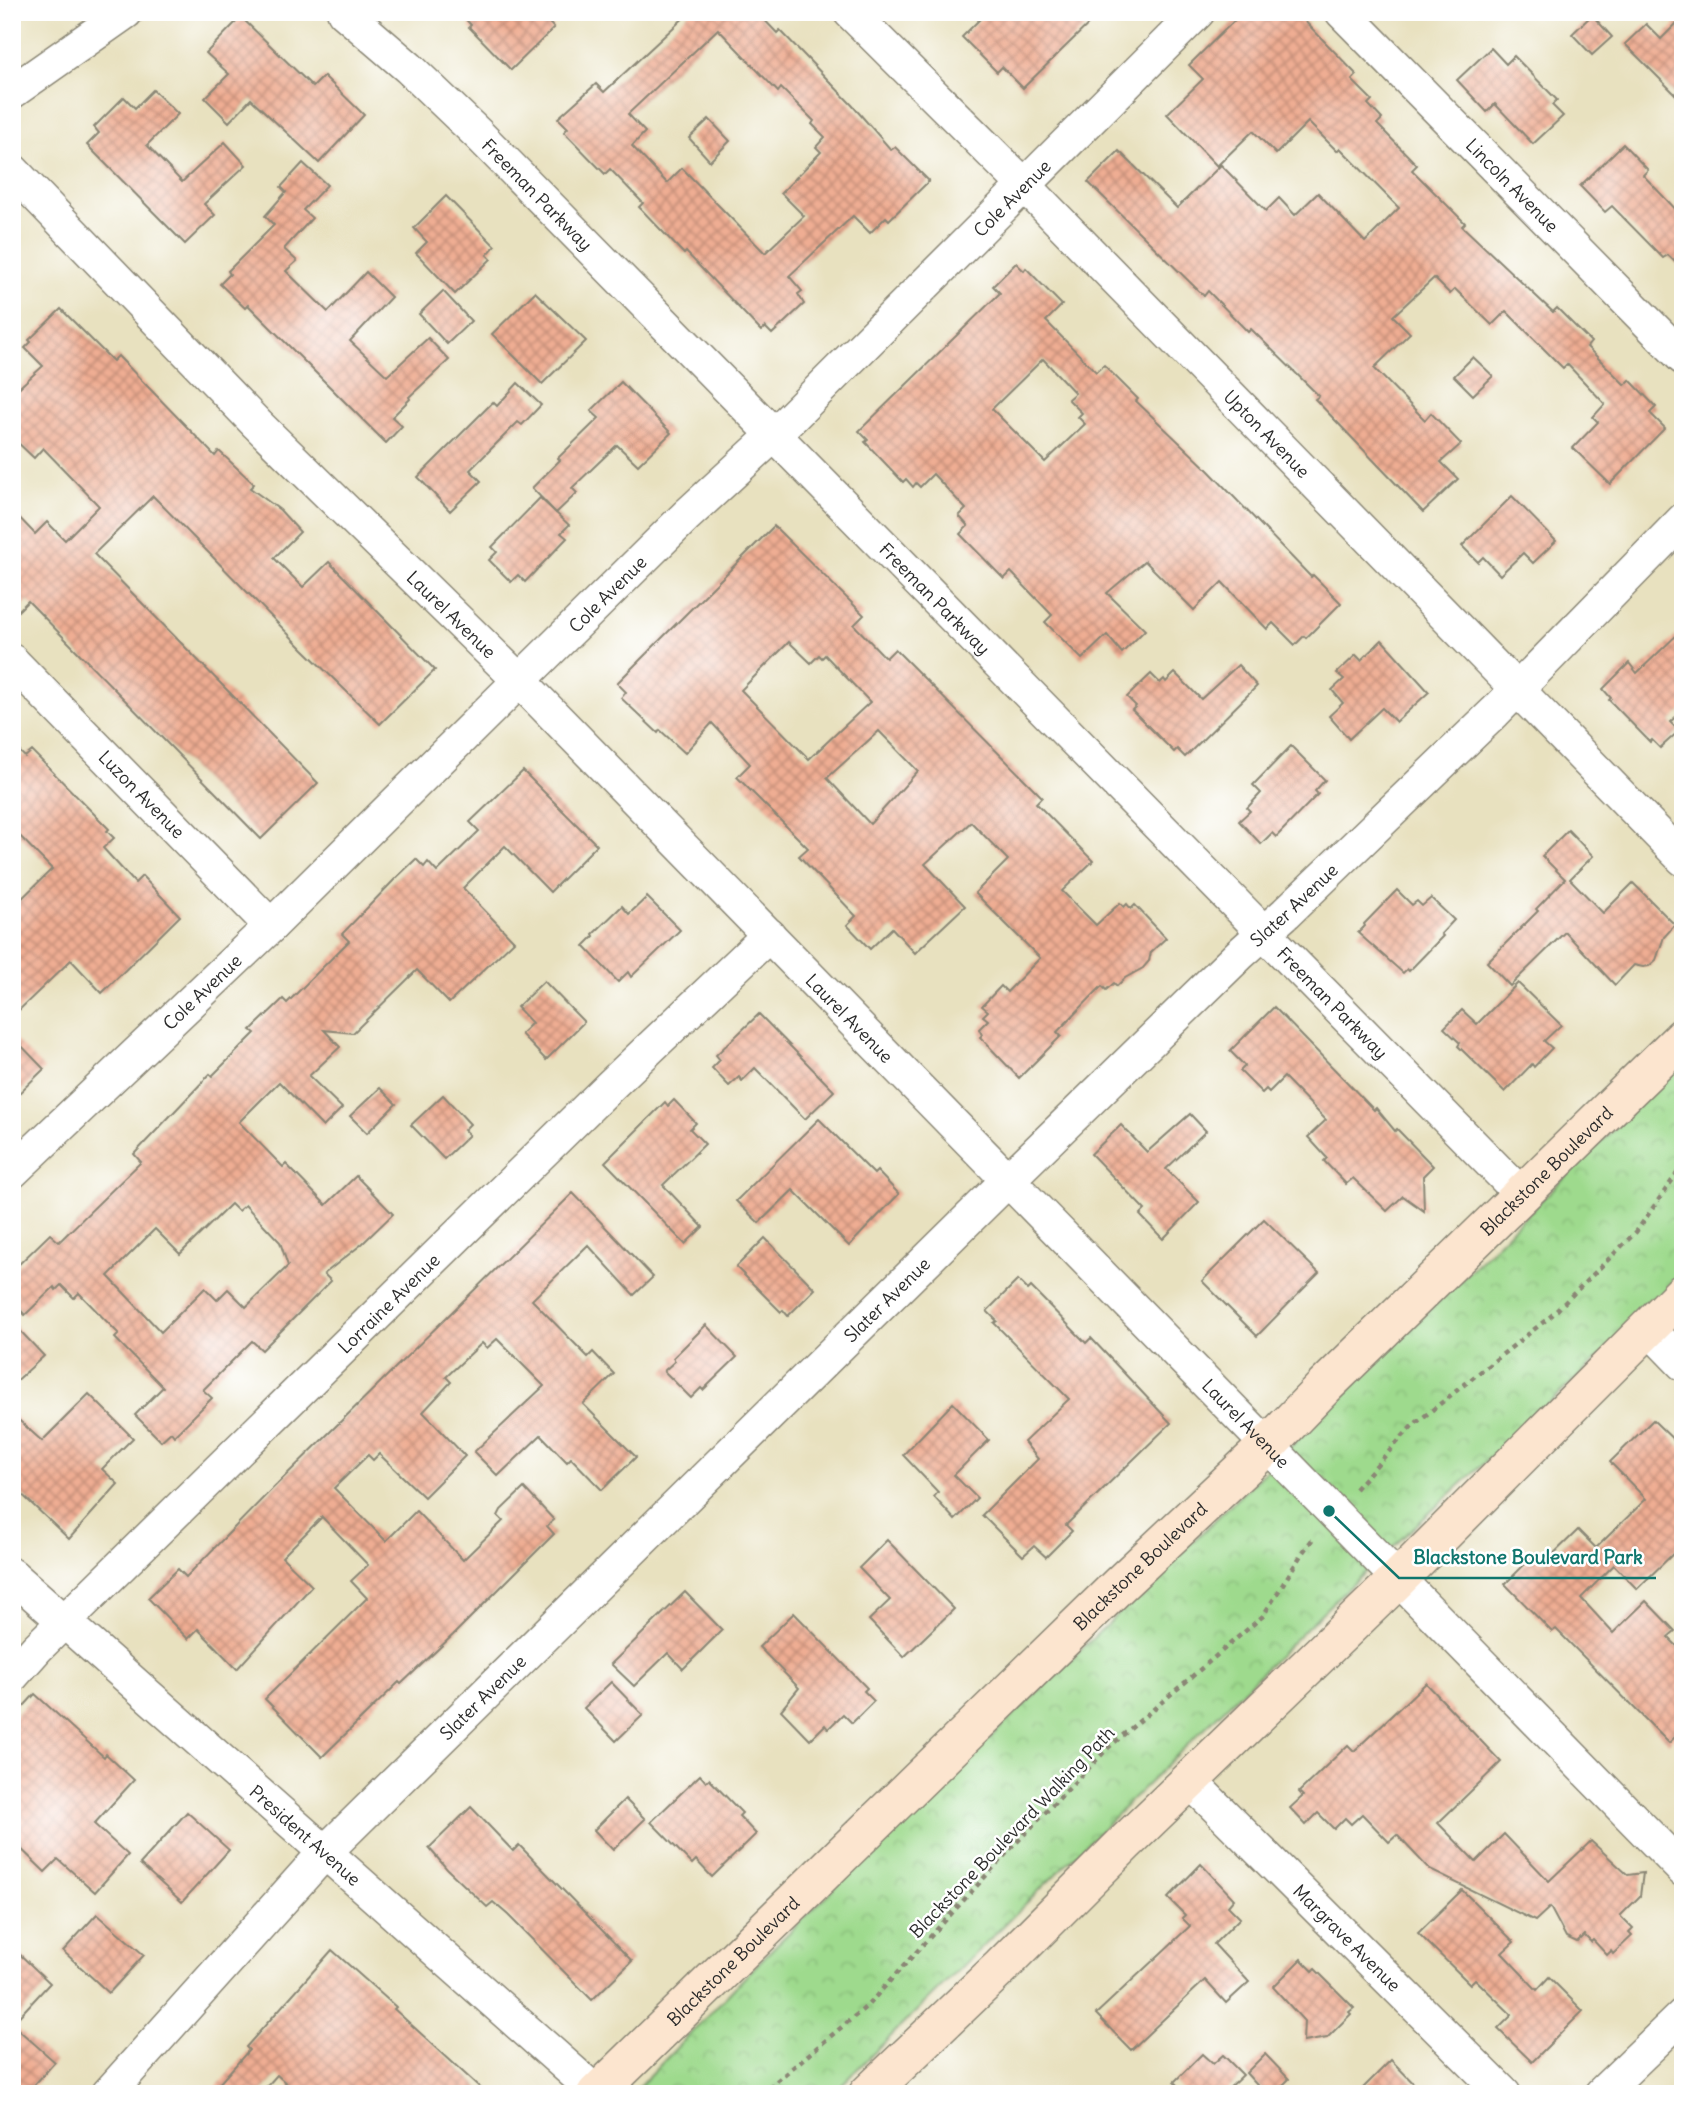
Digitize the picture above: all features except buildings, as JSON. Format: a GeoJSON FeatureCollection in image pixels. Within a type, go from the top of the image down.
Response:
{"type":"FeatureCollection","features":[{"type":"Feature","properties":{"kind":"main road","name":"Blackstone Boulevard"},"geometry":{"type":"LineString","coordinates":[[597,2093],[1119,1585],[1268,1445],[1683,1037]]}},
{"type":"Feature","properties":{"kind":"main road"},"geometry":{"type":"LineString","coordinates":[[867,2094],[1397,1580],[1683,1293]]}},
{"type":"Feature","properties":{"kind":"street"},"geometry":{"type":"LineString","coordinates":[[12,92],[126,12]]}},
{"type":"Feature","properties":{"kind":"street","name":"Freeman Parkway"},"geometry":{"type":"LineString","coordinates":[[344,12],[410,68],[479,135],[1521,1194]]}},
{"type":"Feature","properties":{"kind":"street","name":"Upton Avenue"},"geometry":{"type":"LineString","coordinates":[[850,12],[1683,859]]}},
{"type":"Feature","properties":{"kind":"street","name":"Cole Avenue"},"geometry":{"type":"LineString","coordinates":[[14,1166],[271,926],[686,516],[774,435],[1198,12]]}},
{"type":"Feature","properties":{"kind":"street","name":"Lincoln Avenue"},"geometry":{"type":"LineString","coordinates":[[1342,12],[1683,358]]}},
{"type":"Feature","properties":{"kind":"street","name":"Laurel Avenue"},"geometry":{"type":"LineString","coordinates":[[12,170],[257,424],[520,681],[1683,1870]]}},
{"type":"Feature","properties":{"kind":"street","name":"Slater Avenue"},"geometry":{"type":"LineString","coordinates":[[108,2094],[325,1852],[1009,1180],[1516,689],[1683,520]]}},
{"type":"Feature","properties":{"kind":"street","name":"Luzon Avenue"},"geometry":{"type":"LineString","coordinates":[[12,661],[271,926]]}},
{"type":"Feature","properties":{"kind":"street","name":"Lorraine Avenue"},"geometry":{"type":"LineString","coordinates":[[12,1676],[611,1086],[769,935]]}},
{"type":"Feature","properties":{"kind":"street"},"geometry":{"type":"LineString","coordinates":[[1647,1327],[1683,1364]]}},
{"type":"Feature","properties":{"kind":"street","name":"President Avenue"},"geometry":{"type":"LineString","coordinates":[[12,1575],[597,2093]]}},
{"type":"Feature","properties":{"kind":"street","name":"Margrave Avenue"},"geometry":{"type":"LineString","coordinates":[[1190,1781],[1504,2094]]}},
{"type":"Feature","properties":{"kind":"street"},"geometry":{"type":"LineString","coordinates":[[1601,2094],[1683,2015]]}},
{"type":"Feature","properties":{"kind":"path","name":"Blackstone Boulevard Walking Path"},"geometry":{"type":"LineString","coordinates":[[761,2094],[867,2006],[1014,1845],[1109,1747],[1263,1616],[1303,1552],[1334,1512],[1412,1426],[1550,1316],[1636,1232],[1683,1165]]}},
{"type":"Feature","properties":{"kind":"green space"},"geometry":{"type":"Polygon","coordinates":[[[1683,1061],[1683,1275],[1640,1320],[1339,1596],[832,2094],[632,2094],[772,1949],[1313,1425],[1683,1061]]]}},
{"type":"Feature","properties":{"kind":"place","name":"Blackstone Boulevard Park"},"geometry":{"type":"Point","coordinates":[1329,1511]}}]}
